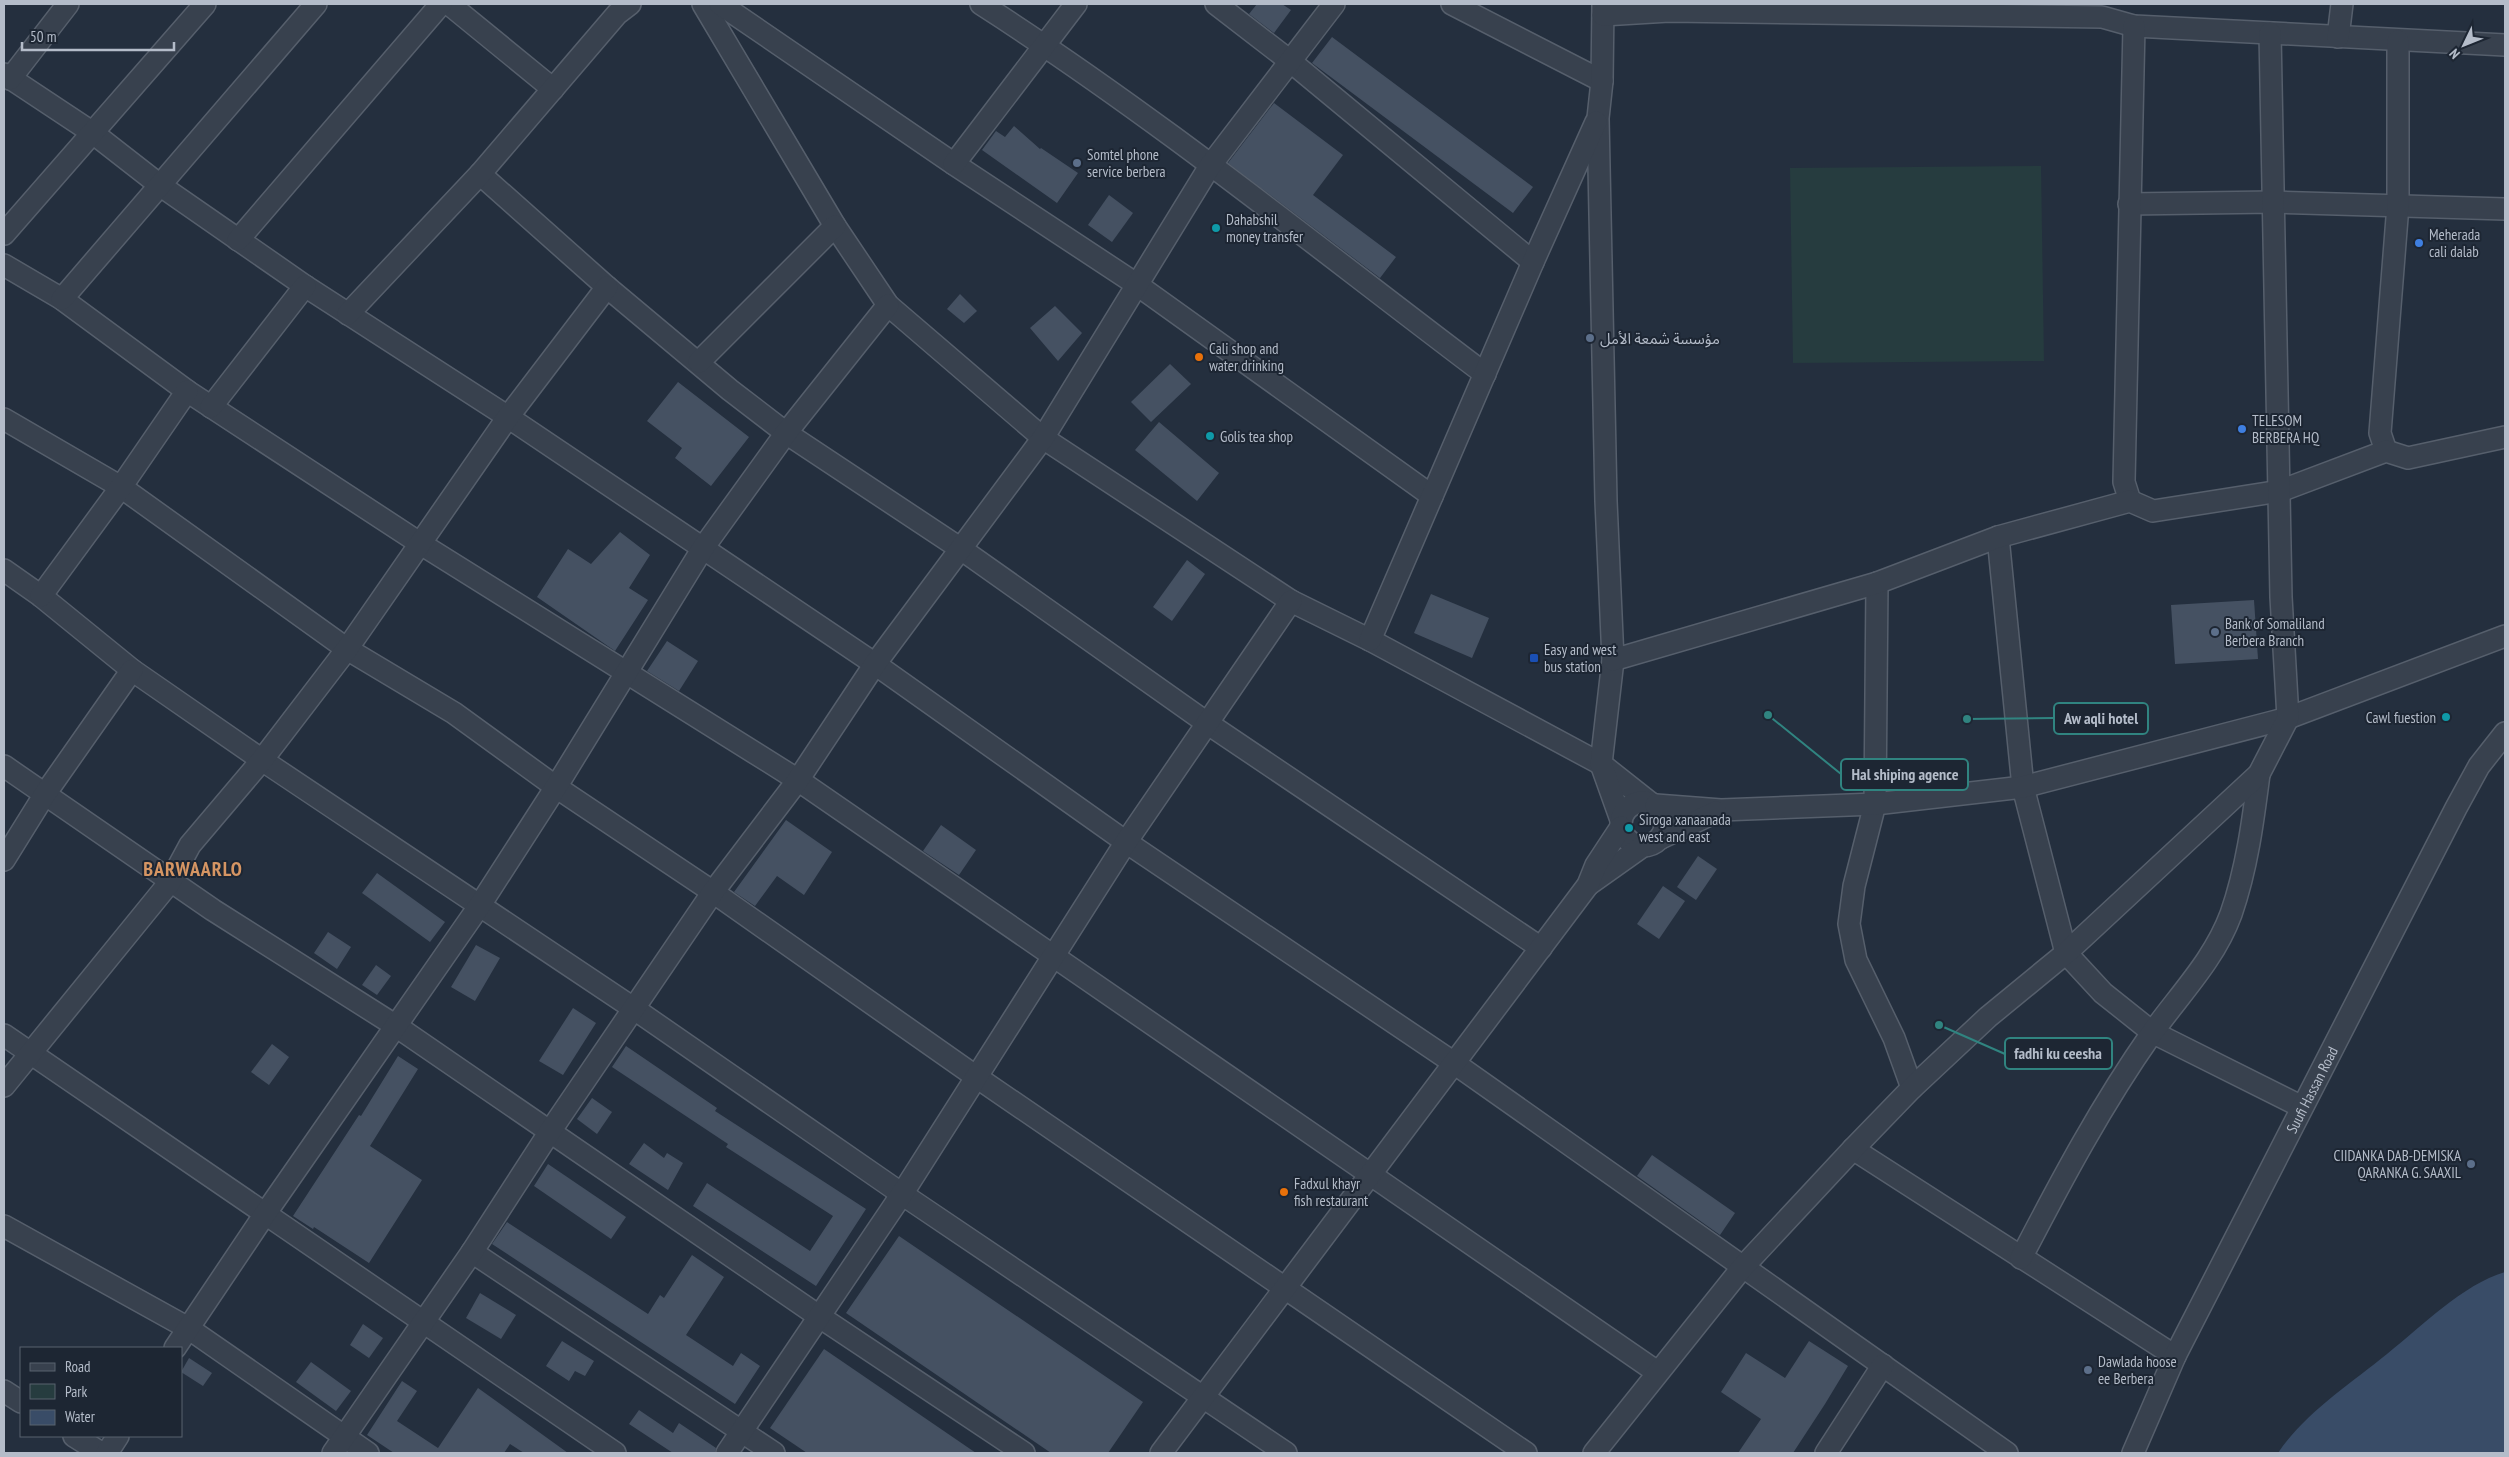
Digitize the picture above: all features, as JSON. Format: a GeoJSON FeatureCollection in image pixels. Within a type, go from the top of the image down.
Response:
{"type":"FeatureCollection","features":[{"type":"Feature","properties":{"kind":"street"},"geometry":{"type":"LineString","coordinates":[[68,4],[7,76],[93,134],[161,186],[304,286],[508,417],[875,664],[1126,842],[1454,1063],[1742,1268],[1883,1364],[2007,1453]]}},
{"type":"Feature","properties":{"kind":"street"},"geometry":{"type":"LineString","coordinates":[[4,234],[205,4]]}},
{"type":"Feature","properties":{"kind":"street"},"geometry":{"type":"LineString","coordinates":[[62,299],[316,4]]}},
{"type":"Feature","properties":{"kind":"street"},"geometry":{"type":"LineString","coordinates":[[238,240],[442,4]]}},
{"type":"Feature","properties":{"kind":"street"},"geometry":{"type":"LineString","coordinates":[[449,4],[553,89]]}},
{"type":"Feature","properties":{"kind":"street"},"geometry":{"type":"LineString","coordinates":[[348,314],[480,174],[616,14],[630,4]]}},
{"type":"Feature","properties":{"kind":"street"},"geometry":{"type":"LineString","coordinates":[[703,4],[835,226],[888,305],[1043,438],[1291,601],[1370,640],[1601,764],[1661,810],[1666,824],[1652,842]]}},
{"type":"Feature","properties":{"kind":"street"},"geometry":{"type":"LineString","coordinates":[[720,4],[954,164],[1136,284],[1432,496]]}},
{"type":"Feature","properties":{"kind":"street"},"geometry":{"type":"LineString","coordinates":[[981,4],[1045,45],[1210,166],[1486,374]]}},
{"type":"Feature","properties":{"kind":"street"},"geometry":{"type":"LineString","coordinates":[[954,164],[1076,4]]}},
{"type":"Feature","properties":{"kind":"street"},"geometry":{"type":"LineString","coordinates":[[1216,4],[1290,62],[1533,262]]}},
{"type":"Feature","properties":{"kind":"street"},"geometry":{"type":"LineString","coordinates":[[338,1445],[472,1252],[551,1130],[713,892],[798,780],[875,664],[1043,438],[1210,166],[1334,4]]}},
{"type":"Feature","properties":{"kind":"street"},"geometry":{"type":"LineString","coordinates":[[1452,4],[1602,81]]}},
{"type":"Feature","properties":{"kind":"street"},"geometry":{"type":"LineString","coordinates":[[2338,37],[2342,4]]}},
{"type":"Feature","properties":{"kind":"street"},"geometry":{"type":"LineString","coordinates":[[1652,842],[1626,839],[1601,764],[1613,660],[1606,501],[1598,118],[1602,81],[1603,9],[1669,11],[2102,10],[2134,26],[2505,45]]}},
{"type":"Feature","properties":{"kind":"street"},"geometry":{"type":"LineString","coordinates":[[2130,501],[2124,482],[2128,204],[2134,26]]}},
{"type":"Feature","properties":{"kind":"street"},"geometry":{"type":"LineString","coordinates":[[1594,1453],[1742,1268],[1853,1149],[1912,1088],[1988,1017],[2066,953],[2259,774],[2288,718],[2281,597],[2270,33]]}},
{"type":"Feature","properties":{"kind":"street"},"geometry":{"type":"LineString","coordinates":[[2386,451],[2380,433],[2398,205],[2398,41]]}},
{"type":"Feature","properties":{"kind":"street"},"geometry":{"type":"LineString","coordinates":[[1370,640],[1533,262],[1598,118]]}},
{"type":"Feature","properties":{"kind":"street"},"geometry":{"type":"LineString","coordinates":[[480,174],[607,288],[786,433],[961,549],[1207,723],[1541,948]]}},
{"type":"Feature","properties":{"kind":"street"},"geometry":{"type":"LineString","coordinates":[[2128,204],[2272,202],[2505,209]]}},
{"type":"Feature","properties":{"kind":"street"},"geometry":{"type":"LineString","coordinates":[[698,362],[835,226]]}},
{"type":"Feature","properties":{"kind":"street"},"geometry":{"type":"LineString","coordinates":[[4,265],[62,299],[187,391],[421,544],[798,780],[1657,1372]]}},
{"type":"Feature","properties":{"kind":"street"},"geometry":{"type":"LineString","coordinates":[[211,407],[304,286]]}},
{"type":"Feature","properties":{"kind":"street"},"geometry":{"type":"LineString","coordinates":[[4,1086],[170,882],[190,846],[262,760],[347,649],[508,417],[607,288]]}},
{"type":"Feature","properties":{"kind":"street"},"geometry":{"type":"LineString","coordinates":[[176,1347],[265,1214],[480,906],[556,787],[703,548],[786,433],[888,305]]}},
{"type":"Feature","properties":{"kind":"street"},"geometry":{"type":"LineString","coordinates":[[41,596],[122,487],[187,391]]}},
{"type":"Feature","properties":{"kind":"street"},"geometry":{"type":"LineString","coordinates":[[4,419],[122,487],[347,649],[454,713],[556,787],[713,892],[975,1076],[1526,1453]]}},
{"type":"Feature","properties":{"kind":"street"},"geometry":{"type":"LineString","coordinates":[[1613,660],[1877,583],[1998,538],[2130,501],[2153,511],[2280,491],[2386,451],[2408,458],[2505,437]]}},
{"type":"Feature","properties":{"kind":"street"},"geometry":{"type":"LineString","coordinates":[[1998,538],[2023,787],[2066,953],[2103,993],[2152,1032],[2302,1106]]}},
{"type":"Feature","properties":{"kind":"street"},"geometry":{"type":"LineString","coordinates":[[4,570],[41,596],[132,670],[262,760],[633,1008],[902,1194],[1286,1453]]}},
{"type":"Feature","properties":{"kind":"street"},"geometry":{"type":"LineString","coordinates":[[1877,583],[1875,804],[1854,886],[1849,924],[1856,960],[1886,1022],[1912,1088]]}},
{"type":"Feature","properties":{"kind":"street"},"geometry":{"type":"LineString","coordinates":[[728,1453],[902,1194],[1052,955],[1126,842],[1291,601]]}},
{"type":"Feature","properties":{"kind":"street"},"geometry":{"type":"LineString","coordinates":[[1161,1453],[1588,885],[1596,865],[1621,824],[1628,807],[1634,803],[1721,810],[1875,804],[2023,787],[2288,718],[2505,636]]}},
{"type":"Feature","properties":{"kind":"street"},"geometry":{"type":"LineString","coordinates":[[4,860],[45,794],[132,670]]}},
{"type":"Feature","properties":{"kind":"street","name":"Suufi Hassan Road"},"geometry":{"type":"LineString","coordinates":[[2133,1453],[2175,1356],[2302,1106],[2456,808],[2479,766],[2505,733]]}},
{"type":"Feature","properties":{"kind":"street"},"geometry":{"type":"LineString","coordinates":[[4,766],[170,882],[396,1026],[551,1130],[820,1317],[1024,1453]]}},
{"type":"Feature","properties":{"kind":"street"},"geometry":{"type":"LineString","coordinates":[[2021,1258],[2070,1164],[2152,1032],[2212,954],[2230,914],[2249,853],[2259,774]]}},
{"type":"Feature","properties":{"kind":"street"},"geometry":{"type":"LineString","coordinates":[[1588,885],[1652,842],[1721,810]]}},
{"type":"Feature","properties":{"kind":"street"},"geometry":{"type":"LineString","coordinates":[[4,1035],[30,1055],[614,1453]]}},
{"type":"Feature","properties":{"kind":"street"},"geometry":{"type":"LineString","coordinates":[[1853,1149],[2175,1356]]}},
{"type":"Feature","properties":{"kind":"street"},"geometry":{"type":"LineString","coordinates":[[4,1226],[188,1328],[338,1445],[368,1453]]}},
{"type":"Feature","properties":{"kind":"street"},"geometry":{"type":"LineString","coordinates":[[472,1252],[774,1453]]}},
{"type":"Feature","properties":{"kind":"street"},"geometry":{"type":"LineString","coordinates":[[1826,1453],[1883,1364]]}},
{"type":"Feature","properties":{"kind":"street"},"geometry":{"type":"LineString","coordinates":[[4,1391],[20,1401]]}},
{"type":"Feature","properties":{"kind":"street"},"geometry":{"type":"LineString","coordinates":[[76,1437],[101,1453]]}},
{"type":"Feature","properties":{"kind":"street"},"geometry":{"type":"LineString","coordinates":[[107,1453],[117,1437]]}},
{"type":"Feature","properties":{"kind":"green space"},"geometry":{"type":"Polygon","coordinates":[[[2041,166],[2044,361],[1793,363],[1790,168],[2041,166]]]}},
{"type":"Feature","properties":{"kind":"water"},"geometry":{"type":"Polygon","coordinates":[[[2505,1272],[2505,1453],[2278,1453],[2289,1438],[2315,1412],[2443,1307],[2473,1286],[2505,1272]]]}},
{"type":"Feature","properties":{"kind":"building"},"geometry":{"type":"Polygon","coordinates":[[[1257,4],[1282,4],[1291,10],[1274,33],[1249,14],[1257,4]]]}},
{"type":"Feature","properties":{"kind":"building"},"geometry":{"type":"Polygon","coordinates":[[[1332,37],[1533,187],[1513,213],[1312,63],[1332,37]]]}},
{"type":"Feature","properties":{"kind":"building"},"geometry":{"type":"Polygon","coordinates":[[[1274,103],[1343,155],[1313,195],[1396,257],[1380,278],[1228,163],[1274,103]]]}},
{"type":"Feature","properties":{"kind":"building"},"geometry":{"type":"Polygon","coordinates":[[[1014,126],[1040,149],[1078,173],[1057,203],[982,150],[996,131],[1005,137],[1014,126]]]}},
{"type":"Feature","properties":{"kind":"building"},"geometry":{"type":"Polygon","coordinates":[[[1109,195],[1133,213],[1112,242],[1088,225],[1109,195]]]}},
{"type":"Feature","properties":{"kind":"building"},"geometry":{"type":"Polygon","coordinates":[[[960,294],[977,311],[964,323],[947,309],[960,294]]]}},
{"type":"Feature","properties":{"kind":"building"},"geometry":{"type":"Polygon","coordinates":[[[1055,306],[1082,333],[1058,361],[1030,328],[1055,306]]]}},
{"type":"Feature","properties":{"kind":"building"},"geometry":{"type":"Polygon","coordinates":[[[1170,364],[1191,384],[1151,422],[1131,402],[1170,364]]]}},
{"type":"Feature","properties":{"kind":"building"},"geometry":{"type":"Polygon","coordinates":[[[678,382],[749,437],[711,486],[675,458],[682,448],[647,421],[678,382]]]}},
{"type":"Feature","properties":{"kind":"building"},"geometry":{"type":"Polygon","coordinates":[[[1159,422],[1219,473],[1197,501],[1135,450],[1159,422]]]}},
{"type":"Feature","properties":{"kind":"building"},"geometry":{"type":"Polygon","coordinates":[[[620,532],[650,555],[629,588],[648,600],[615,651],[537,597],[568,549],[591,564],[620,532]]]}},
{"type":"Feature","properties":{"kind":"building"},"geometry":{"type":"Polygon","coordinates":[[[1187,560],[1205,574],[1172,621],[1153,607],[1187,560]]]}},
{"type":"Feature","properties":{"kind":"building"},"geometry":{"type":"Polygon","coordinates":[[[1431,594],[1489,618],[1472,658],[1414,633],[1431,594]]]}},
{"type":"Feature","properties":{"kind":"building","name":"Bank of Somaliland Berbera Branch"},"geometry":{"type":"Polygon","coordinates":[[[2254,600],[2258,659],[2175,664],[2171,605],[2254,600]]]}},
{"type":"Feature","properties":{"kind":"building"},"geometry":{"type":"Polygon","coordinates":[[[667,641],[698,661],[679,691],[647,671],[667,641]]]}},
{"type":"Feature","properties":{"kind":"building"},"geometry":{"type":"Polygon","coordinates":[[[786,820],[832,852],[804,895],[777,876],[755,906],[734,892],[786,820]]]}},
{"type":"Feature","properties":{"kind":"building"},"geometry":{"type":"Polygon","coordinates":[[[941,825],[976,850],[959,875],[923,851],[941,825]]]}},
{"type":"Feature","properties":{"kind":"building"},"geometry":{"type":"Polygon","coordinates":[[[1698,856],[1717,869],[1696,900],[1677,887],[1698,856]]]}},
{"type":"Feature","properties":{"kind":"building"},"geometry":{"type":"Polygon","coordinates":[[[377,873],[445,922],[430,942],[362,893],[377,873]]]}},
{"type":"Feature","properties":{"kind":"building"},"geometry":{"type":"Polygon","coordinates":[[[1663,886],[1685,901],[1659,939],[1637,924],[1663,886]]]}},
{"type":"Feature","properties":{"kind":"building"},"geometry":{"type":"Polygon","coordinates":[[[328,932],[351,947],[337,969],[314,953],[328,932]]]}},
{"type":"Feature","properties":{"kind":"building"},"geometry":{"type":"Polygon","coordinates":[[[476,945],[500,958],[475,1001],[451,987],[476,945]]]}},
{"type":"Feature","properties":{"kind":"building"},"geometry":{"type":"Polygon","coordinates":[[[376,965],[391,976],[377,995],[362,985],[376,965]]]}},
{"type":"Feature","properties":{"kind":"building"},"geometry":{"type":"Polygon","coordinates":[[[573,1008],[596,1023],[563,1075],[539,1061],[573,1008]]]}},
{"type":"Feature","properties":{"kind":"building"},"geometry":{"type":"Polygon","coordinates":[[[272,1044],[289,1057],[269,1085],[251,1072],[272,1044]]]}},
{"type":"Feature","properties":{"kind":"building"},"geometry":{"type":"Polygon","coordinates":[[[626,1046],[717,1108],[715,1111],[866,1209],[816,1286],[693,1206],[707,1183],[810,1251],[833,1216],[726,1147],[728,1144],[612,1067],[626,1046]]]}},
{"type":"Feature","properties":{"kind":"building"},"geometry":{"type":"Polygon","coordinates":[[[398,1056],[418,1069],[370,1146],[422,1180],[369,1263],[314,1227],[313,1229],[293,1216],[359,1115],[361,1116],[398,1056]]]}},
{"type":"Feature","properties":{"kind":"building"},"geometry":{"type":"Polygon","coordinates":[[[592,1098],[612,1112],[597,1134],[577,1119],[592,1098]]]}},
{"type":"Feature","properties":{"kind":"building"},"geometry":{"type":"Polygon","coordinates":[[[644,1143],[664,1158],[667,1153],[683,1163],[668,1190],[629,1164],[644,1143]]]}},
{"type":"Feature","properties":{"kind":"building"},"geometry":{"type":"Polygon","coordinates":[[[1652,1155],[1735,1213],[1720,1235],[1637,1176],[1652,1155]]]}},
{"type":"Feature","properties":{"kind":"building"},"geometry":{"type":"Polygon","coordinates":[[[548,1164],[626,1217],[611,1239],[534,1186],[548,1164]]]}},
{"type":"Feature","properties":{"kind":"building"},"geometry":{"type":"Polygon","coordinates":[[[507,1222],[648,1314],[660,1295],[664,1298],[692,1255],[724,1277],[686,1335],[733,1366],[741,1353],[760,1366],[735,1404],[492,1244],[507,1222]]]}},
{"type":"Feature","properties":{"kind":"building"},"geometry":{"type":"Polygon","coordinates":[[[899,1236],[1143,1402],[1108,1453],[1051,1453],[846,1313],[899,1236]]]}},
{"type":"Feature","properties":{"kind":"building"},"geometry":{"type":"Polygon","coordinates":[[[480,1293],[516,1315],[501,1339],[466,1318],[480,1293]]]}},
{"type":"Feature","properties":{"kind":"building"},"geometry":{"type":"Polygon","coordinates":[[[363,1324],[383,1338],[369,1358],[350,1345],[363,1324]]]}},
{"type":"Feature","properties":{"kind":"building"},"geometry":{"type":"Polygon","coordinates":[[[562,1341],[594,1361],[585,1376],[575,1371],[569,1381],[546,1366],[562,1341]]]}},
{"type":"Feature","properties":{"kind":"building"},"geometry":{"type":"Polygon","coordinates":[[[1809,1341],[1848,1366],[1825,1404],[1793,1453],[1738,1453],[1761,1419],[1721,1392],[1746,1353],[1785,1378],[1809,1341]]]}},
{"type":"Feature","properties":{"kind":"building"},"geometry":{"type":"Polygon","coordinates":[[[824,1349],[976,1453],[807,1453],[770,1428],[824,1349]]]}},
{"type":"Feature","properties":{"kind":"building"},"geometry":{"type":"Polygon","coordinates":[[[189,1358],[212,1373],[203,1386],[182,1373],[189,1358]]]}},
{"type":"Feature","properties":{"kind":"building"},"geometry":{"type":"Polygon","coordinates":[[[311,1362],[351,1391],[336,1411],[296,1382],[311,1362]]]}},
{"type":"Feature","properties":{"kind":"building"},"geometry":{"type":"Polygon","coordinates":[[[402,1381],[417,1391],[397,1421],[438,1448],[478,1388],[568,1453],[524,1453],[510,1444],[504,1453],[394,1453],[367,1435],[402,1381]]]}},
{"type":"Feature","properties":{"kind":"building"},"geometry":{"type":"Polygon","coordinates":[[[639,1410],[673,1433],[679,1423],[716,1448],[715,1453],[673,1453],[629,1424],[639,1410]]]}},
{"type":"Feature","properties":{"kind":"place","name":"Somtel phone service berbera"},"geometry":{"type":"Point","coordinates":[1077,163]}},
{"type":"Feature","properties":{"kind":"place","name":"Dahabshil money transfer"},"geometry":{"type":"Point","coordinates":[1216,228]}},
{"type":"Feature","properties":{"kind":"place","name":"Meherada cali dalab"},"geometry":{"type":"Point","coordinates":[2419,243]}},
{"type":"Feature","properties":{"kind":"place","name":"مؤسسة شمعة الأمل"},"geometry":{"type":"Point","coordinates":[1590,338]}},
{"type":"Feature","properties":{"kind":"place","name":"Cali shop and water drinking"},"geometry":{"type":"Point","coordinates":[1199,357]}},
{"type":"Feature","properties":{"kind":"place","name":"TELESOM BERBERA HQ"},"geometry":{"type":"Point","coordinates":[2242,429]}},
{"type":"Feature","properties":{"kind":"place","name":"Golis tea shop"},"geometry":{"type":"Point","coordinates":[1210,436]}},
{"type":"Feature","properties":{"kind":"place","name":"Bank of Somaliland Berbera Branch"},"geometry":{"type":"Point","coordinates":[2215,632]}},
{"type":"Feature","properties":{"kind":"place","name":"Easy and west bus station"},"geometry":{"type":"Point","coordinates":[1534,658]}},
{"type":"Feature","properties":{"kind":"place","name":"Hal shiping agence"},"geometry":{"type":"Point","coordinates":[1768,715]}},
{"type":"Feature","properties":{"kind":"place","name":"Cawl fuestion"},"geometry":{"type":"Point","coordinates":[2446,717]}},
{"type":"Feature","properties":{"kind":"place","name":"Aw aqli hotel"},"geometry":{"type":"Point","coordinates":[1967,719]}},
{"type":"Feature","properties":{"kind":"place","name":"Siroga xanaanada west and east"},"geometry":{"type":"Point","coordinates":[1629,828]}},
{"type":"Feature","properties":{"kind":"place","name":"fadhi ku ceesha"},"geometry":{"type":"Point","coordinates":[1939,1025]}},
{"type":"Feature","properties":{"kind":"place","name":"CIIDANKA DAB-DEMISKA QARANKA G. SAAXIL"},"geometry":{"type":"Point","coordinates":[2471,1164]}},
{"type":"Feature","properties":{"kind":"place","name":"Fadxul khayr fish restaurant"},"geometry":{"type":"Point","coordinates":[1284,1192]}},
{"type":"Feature","properties":{"kind":"place","name":"Dawlada hoose ee Berbera"},"geometry":{"type":"Point","coordinates":[2088,1370]}},
{"type":"Feature","properties":{"kind":"district","name":"BARWAARLO"},"geometry":{"type":"Point","coordinates":[193,869]}}]}
